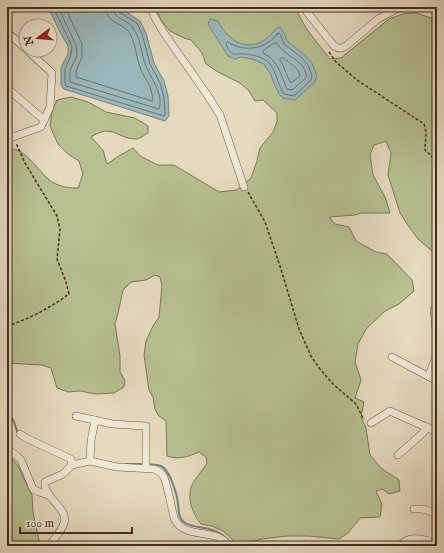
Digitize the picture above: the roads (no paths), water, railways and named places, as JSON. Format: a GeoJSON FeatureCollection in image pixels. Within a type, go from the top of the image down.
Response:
{"type":"FeatureCollection","features":[{"type":"Feature","properties":{"kind":"street"},"geometry":{"type":"LineString","coordinates":[[152,7],[154,16],[164,34],[220,115],[244,188]]}},
{"type":"Feature","properties":{"kind":"street"},"geometry":{"type":"LineString","coordinates":[[303,7],[334,46],[338,49],[342,49],[378,19],[400,7]]}},
{"type":"Feature","properties":{"kind":"street"},"geometry":{"type":"LineString","coordinates":[[7,32],[18,42]]}},
{"type":"Feature","properties":{"kind":"street"},"geometry":{"type":"LineString","coordinates":[[10,138],[41,127],[50,107],[52,73],[35,58]]}},
{"type":"Feature","properties":{"kind":"street"},"geometry":{"type":"LineString","coordinates":[[7,88],[44,120]]}},
{"type":"Feature","properties":{"kind":"street"},"geometry":{"type":"LineString","coordinates":[[429,376],[436,356],[435,314]]}},
{"type":"Feature","properties":{"kind":"street"},"geometry":{"type":"LineString","coordinates":[[392,357],[437,381]]}},
{"type":"Feature","properties":{"kind":"street"},"geometry":{"type":"LineString","coordinates":[[371,423],[390,411],[437,432]]}},
{"type":"Feature","properties":{"kind":"street"},"geometry":{"type":"LineString","coordinates":[[76,416],[112,424],[146,426],[146,468]]}},
{"type":"Feature","properties":{"kind":"street"},"geometry":{"type":"LineString","coordinates":[[90,461],[91,441],[95,420]]}},
{"type":"Feature","properties":{"kind":"street"},"geometry":{"type":"LineString","coordinates":[[398,455],[427,427]]}},
{"type":"Feature","properties":{"kind":"street"},"geometry":{"type":"LineString","coordinates":[[20,434],[71,459],[72,465]]}},
{"type":"Feature","properties":{"kind":"street"},"geometry":{"type":"LineString","coordinates":[[7,448],[21,460],[33,489],[48,495]]}},
{"type":"Feature","properties":{"kind":"street"},"geometry":{"type":"LineString","coordinates":[[49,546],[56,537],[65,519],[64,514],[48,495],[45,482],[63,474],[72,465],[90,461],[116,467],[154,469],[160,472],[164,477],[174,518],[178,525],[183,529],[212,535],[223,539],[229,546]]}},
{"type":"Feature","properties":{"kind":"street"},"geometry":{"type":"LineString","coordinates":[[414,509],[422,509],[437,513]]}},
{"type":"Feature","properties":{"kind":"street"},"geometry":{"type":"LineString","coordinates":[[400,546],[408,539],[419,538],[437,543]]}},
{"type":"Feature","properties":{"kind":"water"},"geometry":{"type":"Polygon","coordinates":[[[48,7],[119,7],[140,21],[146,33],[154,63],[164,81],[168,96],[169,116],[165,121],[64,89],[61,85],[61,67],[68,54],[68,46],[58,28],[58,18],[53,18],[48,7]]]}},
{"type":"Feature","properties":{"kind":"water"},"geometry":{"type":"Polygon","coordinates":[[[210,19],[218,21],[226,33],[236,42],[249,45],[263,41],[280,27],[287,41],[305,55],[312,63],[317,76],[315,82],[295,100],[283,98],[279,94],[270,73],[264,64],[252,59],[241,57],[235,59],[228,56],[208,24],[210,19]]]}},
{"type":"Feature","properties":{"kind":"waterway"},"geometry":{"type":"LineString","coordinates":[[7,411],[14,421],[18,435]]}},
{"type":"Feature","properties":{"kind":"waterway"},"geometry":{"type":"LineString","coordinates":[[127,464],[154,464],[164,468],[175,489],[181,519],[185,523],[216,531],[233,546]]}}]}
